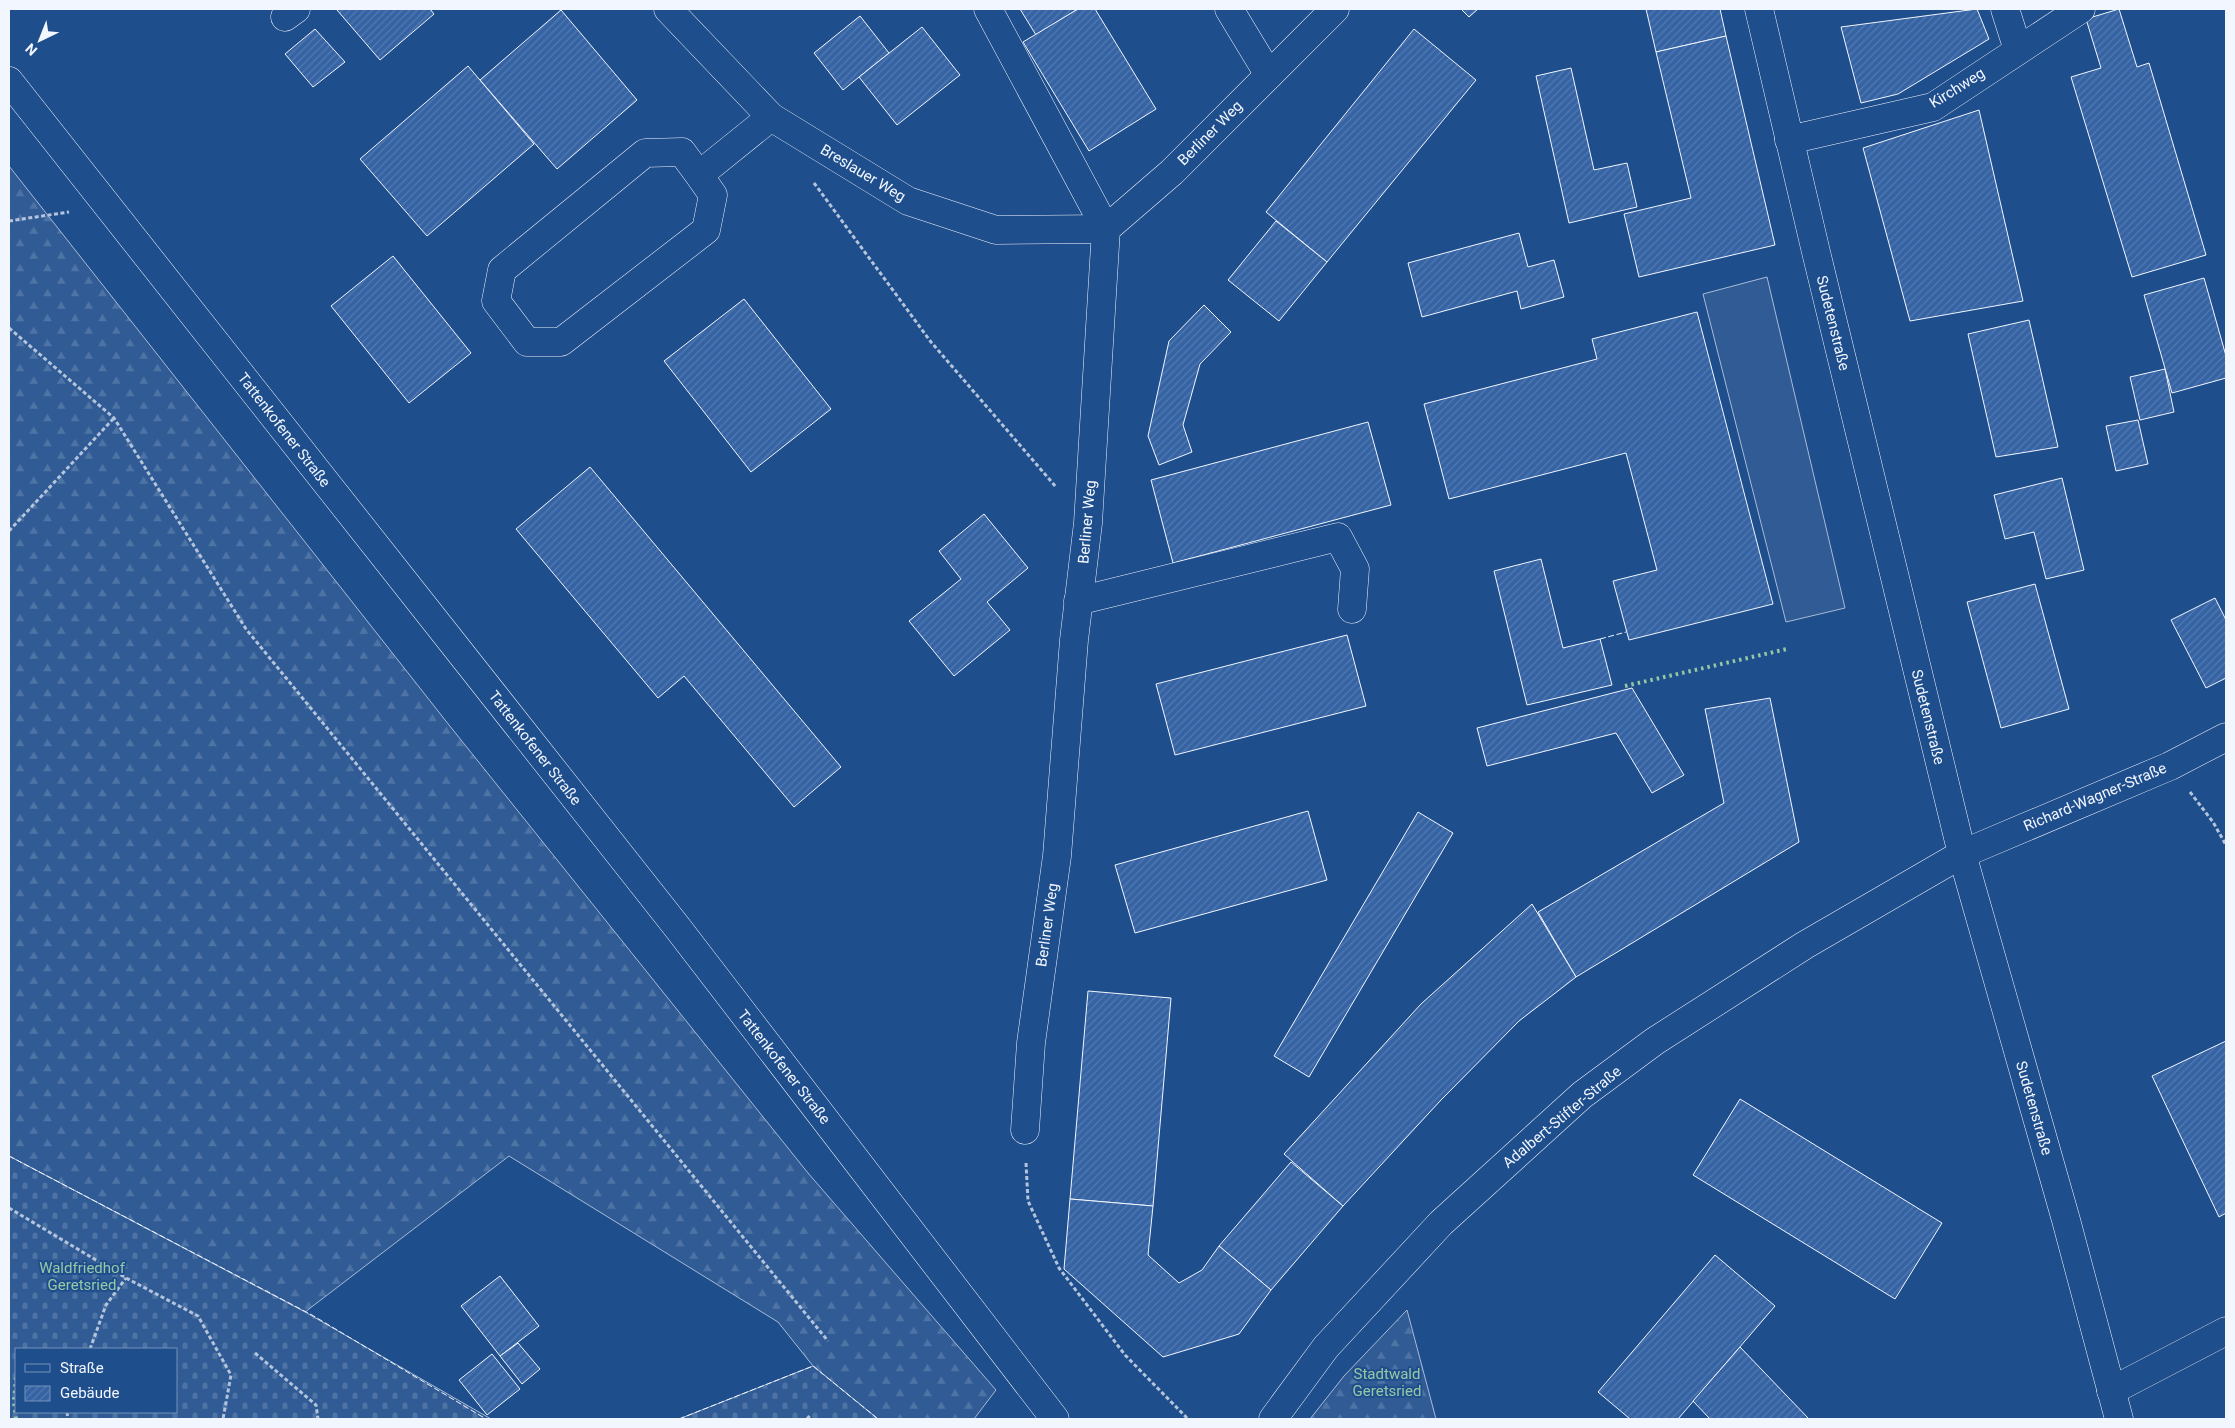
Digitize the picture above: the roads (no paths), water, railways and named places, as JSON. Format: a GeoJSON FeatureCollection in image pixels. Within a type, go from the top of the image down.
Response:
{"type":"FeatureCollection","features":[{"type":"Feature","properties":{"kind":"street","name":"Breslauer Weg"},"geometry":{"type":"LineString","coordinates":[[668,9],[771,117],[908,201],[996,230],[1106,229]]}},
{"type":"Feature","properties":{"kind":"street"},"geometry":{"type":"LineString","coordinates":[[988,9],[1106,229]]}},
{"type":"Feature","properties":{"kind":"street"},"geometry":{"type":"LineString","coordinates":[[1229,9],[1269,75]]}},
{"type":"Feature","properties":{"kind":"street","name":"Berliner Weg"},"geometry":{"type":"LineString","coordinates":[[1025,1130],[1031,1043],[1057,856],[1078,601],[1088,523],[1106,229],[1172,172],[1335,9]]}},
{"type":"Feature","properties":{"kind":"street","name":"Sudetenstraße"},"geometry":{"type":"LineString","coordinates":[[1760,9],[1962,854],[2066,1220],[2119,1419]]}},
{"type":"Feature","properties":{"kind":"street"},"geometry":{"type":"LineString","coordinates":[[2005,9],[2018,50]]}},
{"type":"Feature","properties":{"kind":"street","name":"Kirchweg"},"geometry":{"type":"LineString","coordinates":[[1790,140],[1933,107],[2081,9]]}},
{"type":"Feature","properties":{"kind":"street","name":"Tattenkofener Straße"},"geometry":{"type":"LineString","coordinates":[[9,81],[677,927],[1055,1419]]}},
{"type":"Feature","properties":{"kind":"street"},"geometry":{"type":"LineString","coordinates":[[699,174],[771,117]]}},
{"type":"Feature","properties":{"kind":"street"},"geometry":{"type":"LineString","coordinates":[[682,152],[699,174],[713,195],[706,230],[561,342],[527,342],[496,301],[502,270],[645,153],[682,152]]}},
{"type":"Feature","properties":{"kind":"street"},"geometry":{"type":"LineString","coordinates":[[1078,601],[1338,537],[1356,569],[1352,609]]}},
{"type":"Feature","properties":{"kind":"street","name":"Richard-Wagner-Straße"},"geometry":{"type":"LineString","coordinates":[[1962,854],[2170,766],[2226,737]]}},
{"type":"Feature","properties":{"kind":"street","name":"Adalbert-Stifter-Straße"},"geometry":{"type":"LineString","coordinates":[[1273,1419],[1326,1347],[1441,1223],[1582,1095],[1655,1041],[1796,950],[1962,854]]}},
{"type":"Feature","properties":{"kind":"street"},"geometry":{"type":"LineString","coordinates":[[2112,1391],[2226,1332]]}},
{"type":"Feature","properties":{"kind":"park label","name":"Waldfriedhof Geretsried"},"geometry":{"type":"Point","coordinates":[82,1276]}},
{"type":"Feature","properties":{"kind":"park label","name":"Stadtwald Geretsried"},"geometry":{"type":"Point","coordinates":[1387,1382]}}]}
